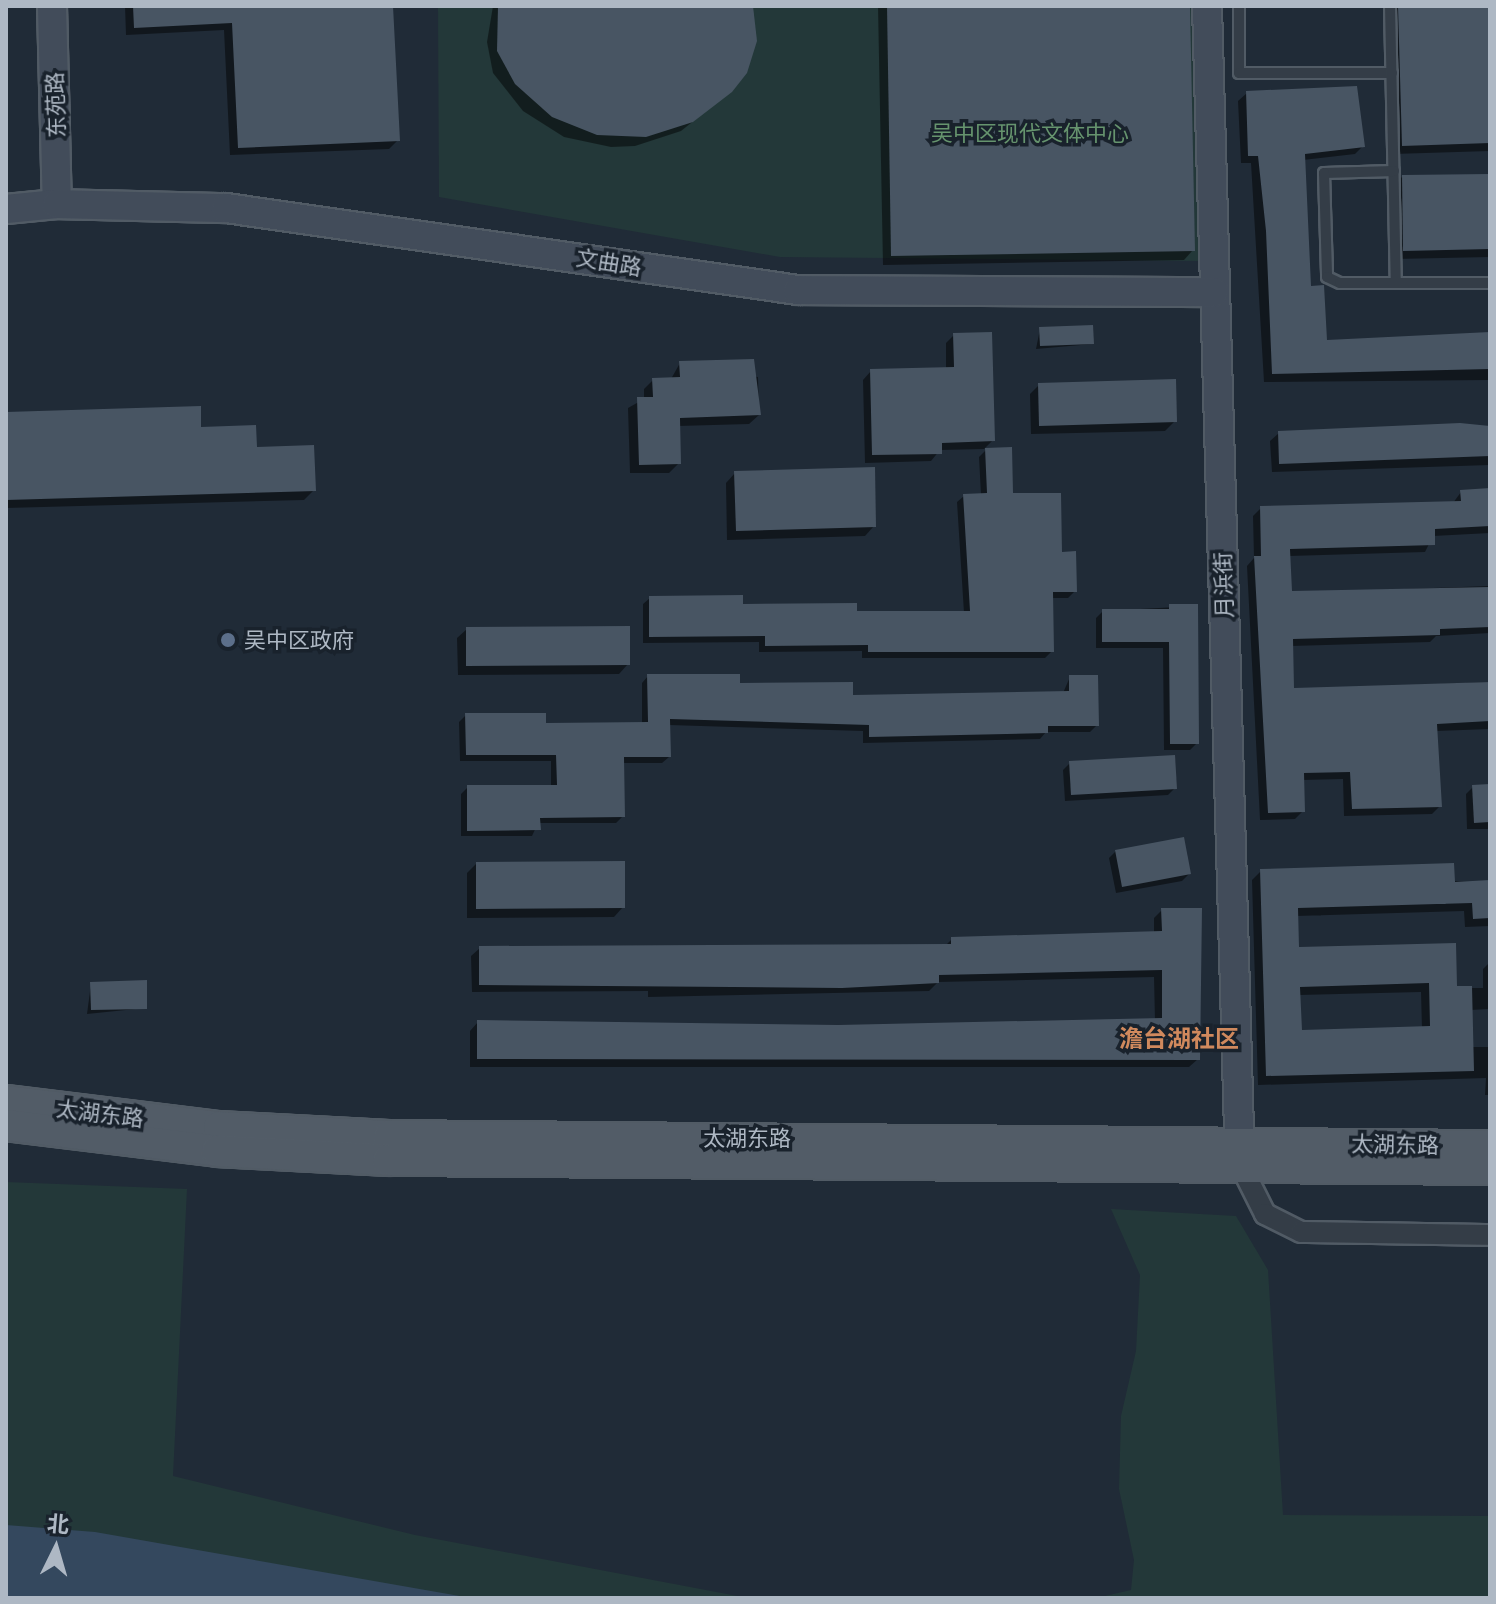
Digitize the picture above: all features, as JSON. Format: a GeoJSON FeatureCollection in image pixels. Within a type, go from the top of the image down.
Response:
{"type":"FeatureCollection","features":[{"type":"Feature","properties":{"kind":"main road","name":"太湖东路"},"geometry":{"type":"LineString","coordinates":[[6,1101],[219,1127],[414,1137],[1240,1152],[1490,1169]]}},
{"type":"Feature","properties":{"kind":"main road","name":"太湖东路"},"geometry":{"type":"LineString","coordinates":[[6,1125],[217,1151],[413,1161],[1240,1152],[1490,1146]]}},
{"type":"Feature","properties":{"kind":"street","name":"东苑路"},"geometry":{"type":"LineString","coordinates":[[52,6],[57,204]]}},
{"type":"Feature","properties":{"kind":"street","name":"月浜街"},"geometry":{"type":"LineString","coordinates":[[1207,6],[1240,1152]]}},
{"type":"Feature","properties":{"kind":"street","name":"文曲路"},"geometry":{"type":"LineString","coordinates":[[6,209],[57,204],[242,210],[798,290],[1214,292]]}},
{"type":"Feature","properties":{"kind":"street"},"geometry":{"type":"LineString","coordinates":[[1240,1152],[1265,1214],[1301,1232],[1490,1235]]}},
{"type":"Feature","properties":{"kind":"lane"},"geometry":{"type":"LineString","coordinates":[[1239,6],[1239,73],[1392,73]]}},
{"type":"Feature","properties":{"kind":"lane"},"geometry":{"type":"LineString","coordinates":[[1390,6],[1396,283]]}},
{"type":"Feature","properties":{"kind":"lane"},"geometry":{"type":"LineString","coordinates":[[1394,171],[1324,173],[1327,277],[1340,283],[1490,283]]}},
{"type":"Feature","properties":{"kind":"green space","name":"吴中区现代文体中心"},"geometry":{"type":"Polygon","coordinates":[[[438,6],[1196,6],[1201,261],[780,257],[439,197],[438,6]]]}},
{"type":"Feature","properties":{"kind":"green space"},"geometry":{"type":"Polygon","coordinates":[[[6,1182],[187,1189],[173,1476],[415,1535],[748,1598],[6,1598],[6,1182]]]}},
{"type":"Feature","properties":{"kind":"green space"},"geometry":{"type":"Polygon","coordinates":[[[1111,1209],[1236,1216],[1268,1270],[1283,1515],[1490,1516],[1490,1598],[1096,1598],[1131,1590],[1134,1560],[1119,1489],[1121,1416],[1136,1351],[1140,1275],[1111,1209]]]}},
{"type":"Feature","properties":{"kind":"water"},"geometry":{"type":"Polygon","coordinates":[[[6,1525],[95,1532],[471,1598],[6,1598],[6,1525]]]}},
{"type":"Feature","properties":{"kind":"building"},"geometry":{"type":"Polygon","coordinates":[[[133,6],[393,6],[400,141],[238,148],[232,23],[134,28],[133,6]]]}},
{"type":"Feature","properties":{"kind":"building"},"geometry":{"type":"Polygon","coordinates":[[[498,6],[753,6],[757,41],[747,73],[732,92],[693,122],[646,137],[597,135],[552,117],[515,84],[497,51],[498,6]]]}},
{"type":"Feature","properties":{"kind":"building"},"geometry":{"type":"Polygon","coordinates":[[[887,6],[1190,6],[1195,251],[891,256],[887,6]]]}},
{"type":"Feature","properties":{"kind":"building"},"geometry":{"type":"Polygon","coordinates":[[[1398,6],[1490,6],[1490,143],[1402,146],[1398,6]]]}},
{"type":"Feature","properties":{"kind":"building"},"geometry":{"type":"Polygon","coordinates":[[[1357,86],[1365,147],[1305,154],[1311,286],[1324,285],[1327,340],[1490,332],[1490,369],[1272,374],[1266,231],[1258,156],[1248,156],[1246,91],[1357,86]]]}},
{"type":"Feature","properties":{"kind":"building"},"geometry":{"type":"Polygon","coordinates":[[[1490,174],[1490,249],[1403,251],[1402,175],[1490,174]]]}},
{"type":"Feature","properties":{"kind":"building"},"geometry":{"type":"Polygon","coordinates":[[[1093,325],[1094,344],[1040,346],[1039,327],[1093,325]]]}},
{"type":"Feature","properties":{"kind":"building"},"geometry":{"type":"Polygon","coordinates":[[[992,332],[995,441],[942,443],[942,454],[872,455],[870,369],[954,367],[953,333],[992,332]]]}},
{"type":"Feature","properties":{"kind":"building"},"geometry":{"type":"Polygon","coordinates":[[[754,359],[761,415],[680,418],[681,464],[639,465],[637,397],[653,397],[652,378],[680,377],[679,361],[754,359]]]}},
{"type":"Feature","properties":{"kind":"building"},"geometry":{"type":"Polygon","coordinates":[[[1176,379],[1177,422],[1039,426],[1038,383],[1176,379]]]}},
{"type":"Feature","properties":{"kind":"building"},"geometry":{"type":"Polygon","coordinates":[[[201,406],[201,427],[256,425],[257,447],[314,445],[316,491],[6,500],[6,412],[201,406]]]}},
{"type":"Feature","properties":{"kind":"building"},"geometry":{"type":"Polygon","coordinates":[[[1460,423],[1490,426],[1490,456],[1279,464],[1278,431],[1460,423]]]}},
{"type":"Feature","properties":{"kind":"building"},"geometry":{"type":"Polygon","coordinates":[[[1012,447],[1013,493],[1061,493],[1062,552],[1076,551],[1077,592],[1053,592],[1054,652],[868,652],[868,645],[765,646],[765,636],[649,637],[649,596],[743,595],[743,604],[857,603],[857,611],[970,611],[963,494],[987,493],[985,448],[1012,447]]]}},
{"type":"Feature","properties":{"kind":"building"},"geometry":{"type":"Polygon","coordinates":[[[875,467],[876,527],[736,531],[734,471],[875,467]]]}},
{"type":"Feature","properties":{"kind":"building"},"geometry":{"type":"Polygon","coordinates":[[[1490,488],[1490,526],[1435,529],[1435,545],[1290,549],[1292,591],[1490,587],[1490,627],[1440,629],[1440,635],[1293,639],[1294,688],[1490,682],[1490,721],[1437,724],[1442,807],[1352,809],[1350,772],[1304,773],[1305,812],[1268,813],[1254,556],[1261,556],[1260,506],[1461,501],[1460,490],[1490,488]]]}},
{"type":"Feature","properties":{"kind":"building"},"geometry":{"type":"Polygon","coordinates":[[[1169,604],[1198,604],[1199,744],[1170,744],[1169,642],[1102,642],[1102,609],[1169,609],[1169,604]]]}},
{"type":"Feature","properties":{"kind":"building"},"geometry":{"type":"Polygon","coordinates":[[[630,626],[630,665],[466,666],[466,627],[630,626]]]}},
{"type":"Feature","properties":{"kind":"building"},"geometry":{"type":"Polygon","coordinates":[[[647,674],[740,674],[740,683],[853,682],[853,695],[1069,691],[1069,675],[1098,675],[1099,726],[1048,726],[1048,733],[869,737],[869,725],[670,719],[671,757],[624,757],[625,817],[540,818],[541,830],[467,831],[467,785],[557,785],[556,755],[466,755],[465,713],[546,713],[546,723],[648,722],[647,674]]]}},
{"type":"Feature","properties":{"kind":"building"},"geometry":{"type":"Polygon","coordinates":[[[1175,755],[1177,789],[1071,795],[1069,761],[1175,755]]]}},
{"type":"Feature","properties":{"kind":"building"},"geometry":{"type":"Polygon","coordinates":[[[1490,784],[1490,822],[1474,823],[1472,785],[1490,784]]]}},
{"type":"Feature","properties":{"kind":"building"},"geometry":{"type":"Polygon","coordinates":[[[1184,837],[1191,874],[1122,887],[1115,850],[1184,837]]]}},
{"type":"Feature","properties":{"kind":"building"},"geometry":{"type":"Polygon","coordinates":[[[625,861],[625,908],[476,909],[476,862],[625,861]]]}},
{"type":"Feature","properties":{"kind":"building"},"geometry":{"type":"Polygon","coordinates":[[[1454,863],[1455,882],[1490,880],[1490,918],[1473,919],[1472,903],[1298,908],[1299,947],[1456,943],[1457,986],[1472,986],[1474,1071],[1266,1076],[1260,869],[1454,863]],[[1429,983],[1300,987],[1302,1030],[1430,1026],[1429,983]]]}},
{"type":"Feature","properties":{"kind":"building"},"geometry":{"type":"Polygon","coordinates":[[[1161,908],[1202,908],[1200,1060],[477,1059],[477,1020],[838,1025],[1162,1018],[1162,970],[939,975],[939,983],[842,988],[479,985],[479,946],[951,944],[951,937],[1162,931],[1161,908]]]}},
{"type":"Feature","properties":{"kind":"building"},"geometry":{"type":"Polygon","coordinates":[[[147,980],[147,1009],[91,1010],[90,982],[147,980]]]}},
{"type":"Feature","properties":{"kind":"place","name":"吴中区政府"},"geometry":{"type":"Point","coordinates":[228,640]}},
{"type":"Feature","properties":{"kind":"district","name":"澹台湖社区"},"geometry":{"type":"Point","coordinates":[1179,1039]}}]}
